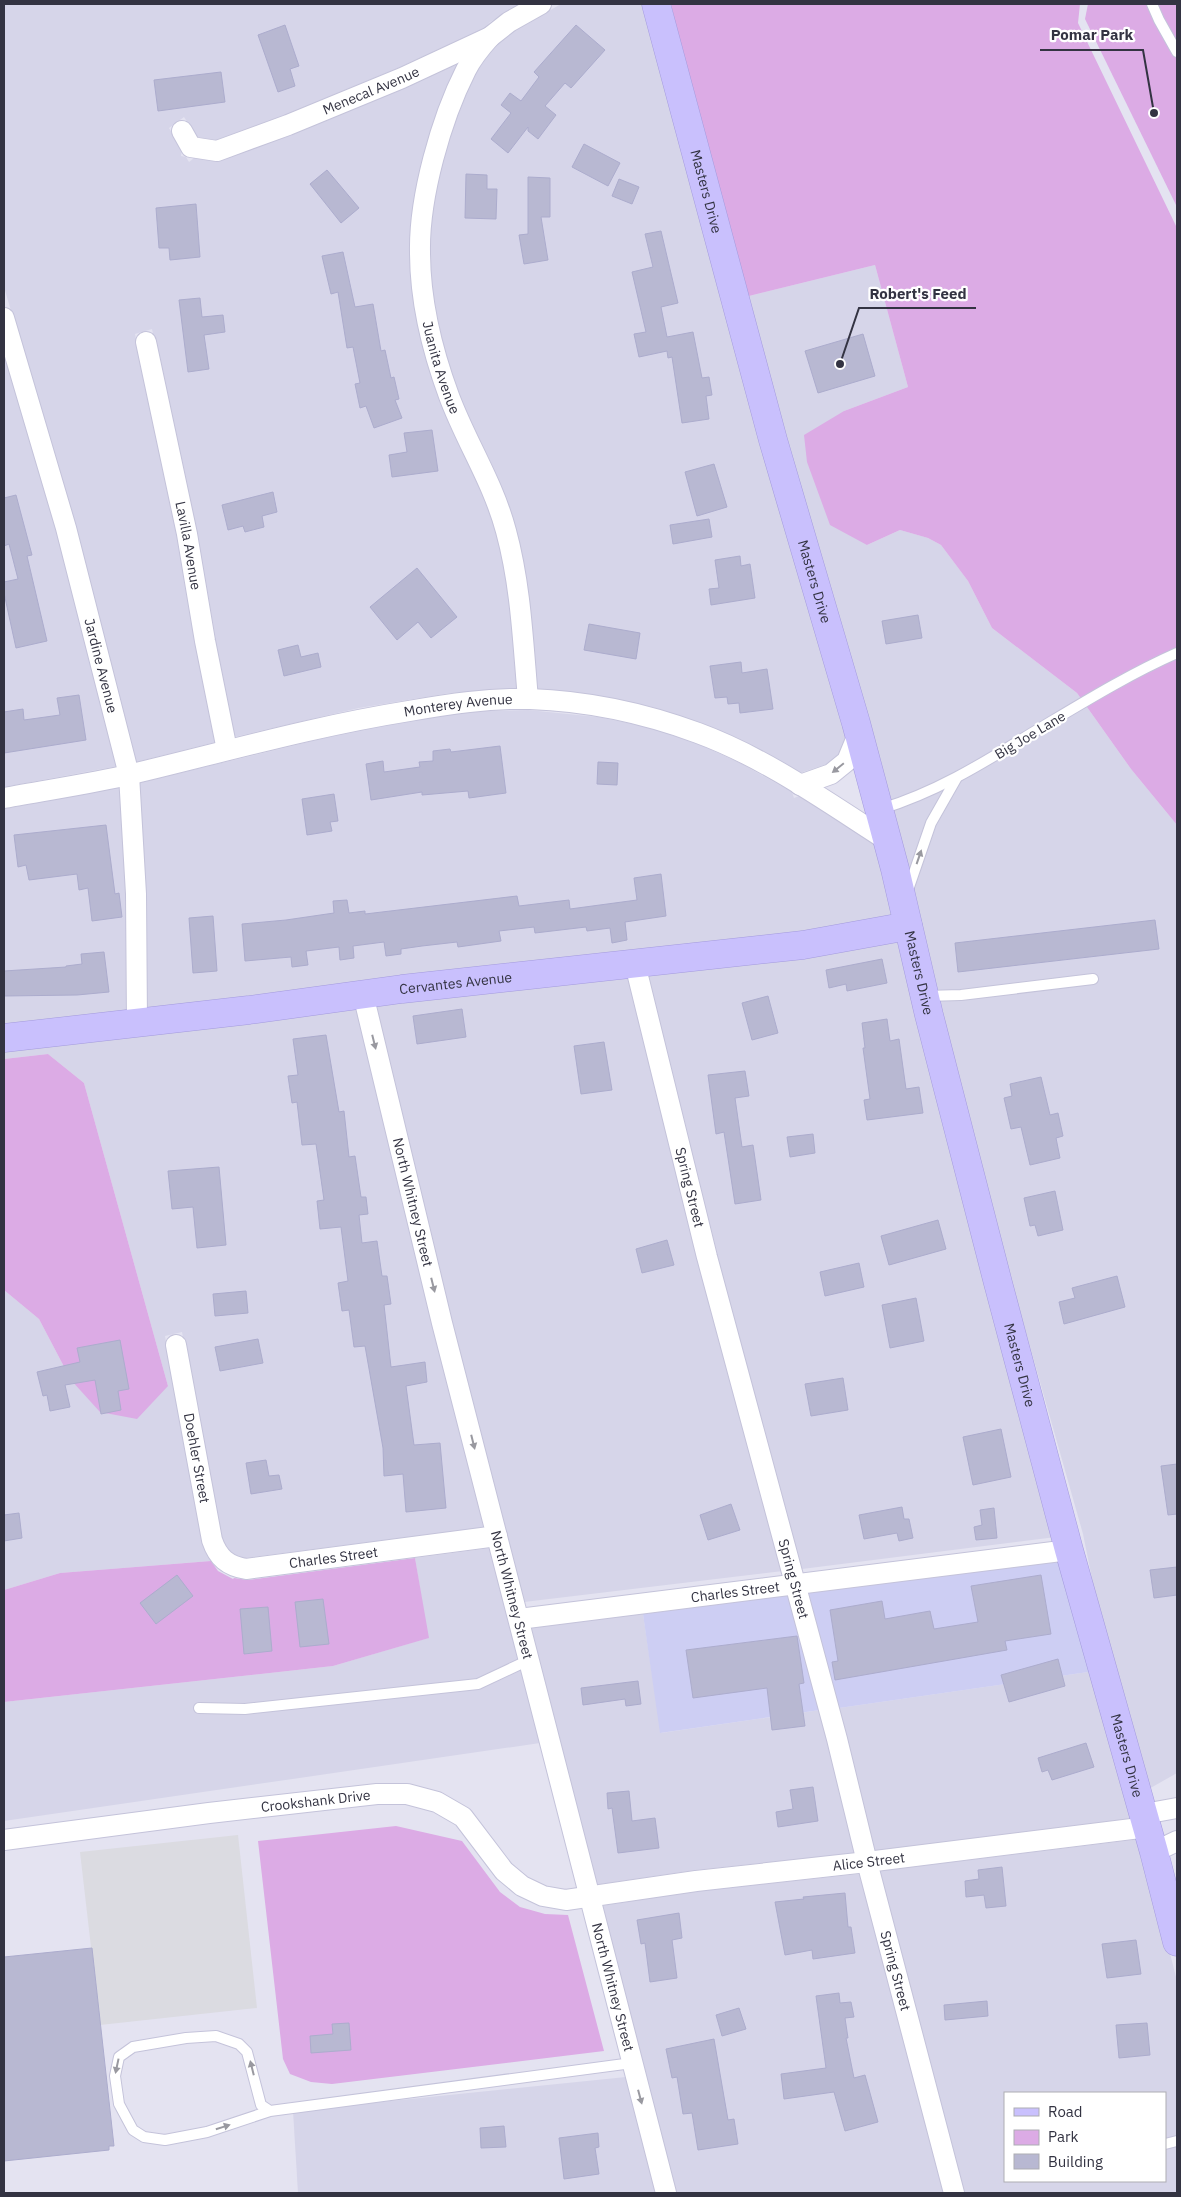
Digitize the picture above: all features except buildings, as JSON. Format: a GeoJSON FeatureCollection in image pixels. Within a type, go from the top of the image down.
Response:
{"type":"FeatureCollection","features":[{"type":"Feature","properties":{"kind":"street","name":"Menecal Avenue"},"geometry":{"type":"LineString","coordinates":[[186,139],[217,151],[279,128],[402,78],[490,37],[509,22],[541,4]]}},
{"type":"Feature","properties":{"kind":"street","name":"Masters Drive"},"geometry":{"type":"LineString","coordinates":[[656,4],[773,440],[880,809],[924,996],[998,1283],[1070,1550],[1156,1834],[1177,1942]]}},
{"type":"Feature","properties":{"kind":"street","name":"Juanita Avenue"},"geometry":{"type":"LineString","coordinates":[[490,37],[477,52],[466,70],[445,121],[431,168],[422,218],[420,251],[422,288],[437,361],[463,431],[480,462],[495,496],[506,530],[514,565],[519,601],[528,699]]}},
{"type":"Feature","properties":{"kind":"street","name":"Jardine Avenue"},"geometry":{"type":"LineString","coordinates":[[4,318],[66,528],[129,775],[136,894],[137,1022]]}},
{"type":"Feature","properties":{"kind":"street","name":"Lavilla Avenue"},"geometry":{"type":"LineString","coordinates":[[146,342],[187,534],[204,641],[227,750]]}},
{"type":"Feature","properties":{"kind":"street","name":"Monterey Avenue"},"geometry":{"type":"LineString","coordinates":[[4,798],[129,775],[361,719],[459,703],[528,699],[567,702],[649,717],[699,733],[743,753],[800,785],[888,841]]}},
{"type":"Feature","properties":{"kind":"street"},"geometry":{"type":"LineString","coordinates":[[800,785],[831,774],[847,760],[859,732]]}},
{"type":"Feature","properties":{"kind":"street","name":"Cervantes Avenue"},"geometry":{"type":"LineString","coordinates":[[4,1038],[249,1010],[363,994],[803,945],[906,915]]}},
{"type":"Feature","properties":{"kind":"street","name":"Spring Street"},"geometry":{"type":"LineString","coordinates":[[635,964],[707,1257],[838,1739],[867,1862],[954,2193]]}},
{"type":"Feature","properties":{"kind":"street","name":"North Whitney Street"},"geometry":{"type":"LineString","coordinates":[[363,994],[442,1323],[666,2193]]}},
{"type":"Feature","properties":{"kind":"street","name":"Doehler Street"},"geometry":{"type":"LineString","coordinates":[[176,1344],[212,1540],[215,1551],[230,1565]]}},
{"type":"Feature","properties":{"kind":"street","name":"Charles Street"},"geometry":{"type":"LineString","coordinates":[[230,1565],[246,1569],[497,1536]]}},
{"type":"Feature","properties":{"kind":"street","name":"Charles Street"},"geometry":{"type":"LineString","coordinates":[[519,1619],[1070,1550]]}},
{"type":"Feature","properties":{"kind":"street","name":"Crookshank Drive"},"geometry":{"type":"LineString","coordinates":[[4,1840],[209,1813],[385,1794],[407,1794],[437,1802],[463,1817],[504,1871],[532,1892],[554,1899],[566,1900],[589,1897]]}},
{"type":"Feature","properties":{"kind":"street","name":"Alice Street"},"geometry":{"type":"LineString","coordinates":[[589,1897],[696,1881],[867,1862],[1156,1834],[1177,1808]]}},
{"type":"Feature","properties":{"kind":"lane"},"geometry":{"type":"LineString","coordinates":[[1152,4],[1177,52]]}},
{"type":"Feature","properties":{"kind":"lane","name":"Big Joe Lane"},"geometry":{"type":"LineString","coordinates":[[880,809],[909,801],[956,779],[1058,717],[1154,663],[1177,653]]}},
{"type":"Feature","properties":{"kind":"lane"},"geometry":{"type":"LineString","coordinates":[[906,915],[931,823],[956,779]]}},
{"type":"Feature","properties":{"kind":"lane"},"geometry":{"type":"LineString","coordinates":[[924,996],[961,995],[1092,979]]}},
{"type":"Feature","properties":{"kind":"lane"},"geometry":{"type":"LineString","coordinates":[[199,1708],[246,1709],[478,1684],[529,1660]]}},
{"type":"Feature","properties":{"kind":"lane"},"geometry":{"type":"LineString","coordinates":[[270,2112],[261,2105],[248,2052],[239,2044],[216,2036],[186,2038],[133,2047],[119,2057],[115,2076],[119,2104],[133,2130],[144,2138],[165,2140],[207,2132],[270,2112],[632,2063]]}},
{"type":"Feature","properties":{"kind":"shaded area"},"geometry":{"type":"Polygon","coordinates":[[[4,4],[521,4],[490,22],[485,28],[398,68],[285,115],[216,140],[197,137],[184,117],[169,128],[182,150],[181,156],[186,157],[189,162],[194,158],[220,161],[291,135],[405,88],[459,63],[410,250],[497,533],[505,567],[510,602],[517,689],[450,693],[359,708],[234,737],[214,639],[196,532],[152,329],[135,334],[177,536],[216,742],[136,762],[74,524],[4,287],[4,4]]]}},
{"type":"Feature","properties":{"kind":"shaded area"},"geometry":{"type":"Polygon","coordinates":[[[561,4],[646,4],[849,730],[840,753],[827,764],[800,773],[747,743],[701,723],[652,707],[600,696],[536,689],[515,527],[489,458],[471,426],[446,358],[431,287],[429,251],[431,219],[440,172],[454,125],[474,75],[496,45],[514,31],[561,4]]]}},
{"type":"Feature","properties":{"kind":"shaded area"},"geometry":{"type":"Polygon","coordinates":[[[875,265],[908,387],[844,411],[867,545],[900,530],[928,538],[941,545],[968,581],[992,628],[1077,693],[1131,769],[1177,825],[1177,1773],[1147,1790],[1101,1623],[1083,1534],[958,1092],[745,297],[875,265]]]}},
{"type":"Feature","properties":{"kind":"shaded area"},"geometry":{"type":"Polygon","coordinates":[[[4,350],[57,531],[118,766],[4,787],[4,350]]]}},
{"type":"Feature","properties":{"kind":"shaded area"},"geometry":{"type":"Polygon","coordinates":[[[528,710],[598,717],[648,727],[696,743],[740,763],[792,792],[794,798],[799,796],[880,848],[897,918],[802,934],[146,1011],[139,783],[362,729],[452,714],[528,710]]]}},
{"type":"Feature","properties":{"kind":"shaded area"},"geometry":{"type":"Polygon","coordinates":[[[121,787],[127,894],[128,1013],[4,1027],[4,809],[121,787]]]}},
{"type":"Feature","properties":{"kind":"shaded area"},"geometry":{"type":"Polygon","coordinates":[[[902,938],[1056,1537],[802,1569],[716,1254],[647,973],[902,938]]]}},
{"type":"Feature","properties":{"kind":"shaded area"},"geometry":{"type":"Polygon","coordinates":[[[628,975],[783,1571],[524,1602],[451,1320],[375,1004],[628,975]]]}},
{"type":"Feature","properties":{"kind":"shaded area"},"geometry":{"type":"Polygon","coordinates":[[[356,1006],[486,1527],[245,1558],[238,1557],[228,1551],[221,1538],[182,1332],[165,1336],[203,1542],[211,1561],[60,1573],[4,1590],[4,1290],[39,1319],[71,1380],[168,1386],[84,1083],[48,1054],[4,1059],[4,1049],[356,1006]]]}},
{"type":"Feature","properties":{"kind":"shaded area"},"geometry":{"type":"Polygon","coordinates":[[[491,1548],[540,1743],[4,1821],[4,1702],[333,1666],[428,1638],[415,1558],[491,1548]]]}},
{"type":"Feature","properties":{"kind":"shaded area"},"geometry":{"type":"Polygon","coordinates":[[[1063,1561],[1095,1671],[839,1708],[808,1593],[1063,1561]]]}},
{"type":"Feature","properties":{"kind":"shaded area"},"geometry":{"type":"Polygon","coordinates":[[[789,1595],[820,1710],[660,1733],[643,1614],[789,1595]]]}},
{"type":"Feature","properties":{"kind":"shaded area"},"geometry":{"type":"Polygon","coordinates":[[[643,1614],[661,1733],[820,1710],[855,1853],[695,1870],[595,1885],[530,1628],[643,1614]]]}},
{"type":"Feature","properties":{"kind":"shaded area"},"geometry":{"type":"Polygon","coordinates":[[[1095,1671],[1135,1818],[873,1851],[839,1708],[1095,1671]]]}},
{"type":"Feature","properties":{"kind":"shaded area"},"geometry":{"type":"Polygon","coordinates":[[[238,1835],[257,2008],[100,2025],[80,1852],[238,1835]]]}},
{"type":"Feature","properties":{"kind":"shaded area"},"geometry":{"type":"Polygon","coordinates":[[[1141,1839],[1177,1981],[1177,2193],[963,2193],[879,1871],[1141,1839]]]}},
{"type":"Feature","properties":{"kind":"shaded area"},"geometry":{"type":"Polygon","coordinates":[[[860,1874],[944,2193],[675,2193],[601,1906],[697,1891],[860,1874]]]}},
{"type":"Feature","properties":{"kind":"shaded area"},"geometry":{"type":"Polygon","coordinates":[[[626,2077],[656,2193],[298,2193],[293,2111],[626,2077]]]}},
{"type":"Feature","properties":{"kind":"green space"},"geometry":{"type":"Polygon","coordinates":[[[671,4],[1080,4],[1078,23],[1177,228],[1177,825],[1131,769],[1077,693],[992,628],[968,581],[941,545],[928,538],[900,530],[867,545],[830,525],[807,462],[804,435],[844,411],[908,387],[875,265],[745,297],[702,141],[671,4]]]}},
{"type":"Feature","properties":{"kind":"green space"},"geometry":{"type":"Polygon","coordinates":[[[1088,4],[1177,4],[1177,207],[1085,19],[1088,4]]]}},
{"type":"Feature","properties":{"kind":"green space"},"geometry":{"type":"Polygon","coordinates":[[[48,1054],[84,1083],[168,1386],[137,1419],[100,1412],[71,1380],[39,1319],[4,1290],[4,1059],[48,1054]]]}},
{"type":"Feature","properties":{"kind":"green space"},"geometry":{"type":"Polygon","coordinates":[[[415,1558],[429,1638],[333,1666],[4,1702],[4,1590],[60,1573],[211,1561],[218,1571],[233,1579],[248,1580],[415,1558]]]}},
{"type":"Feature","properties":{"kind":"green space"},"geometry":{"type":"Polygon","coordinates":[[[396,1826],[462,1841],[500,1892],[520,1907],[545,1914],[568,1915],[604,2051],[332,2084],[311,2082],[290,2074],[283,2059],[258,1841],[396,1826]]]}},
{"type":"Feature","properties":{"kind":"place","name":"Pomar Park"},"geometry":{"type":"Point","coordinates":[1154,113]}},
{"type":"Feature","properties":{"kind":"place","name":"Robert's Feed"},"geometry":{"type":"Point","coordinates":[840,364]}}]}
